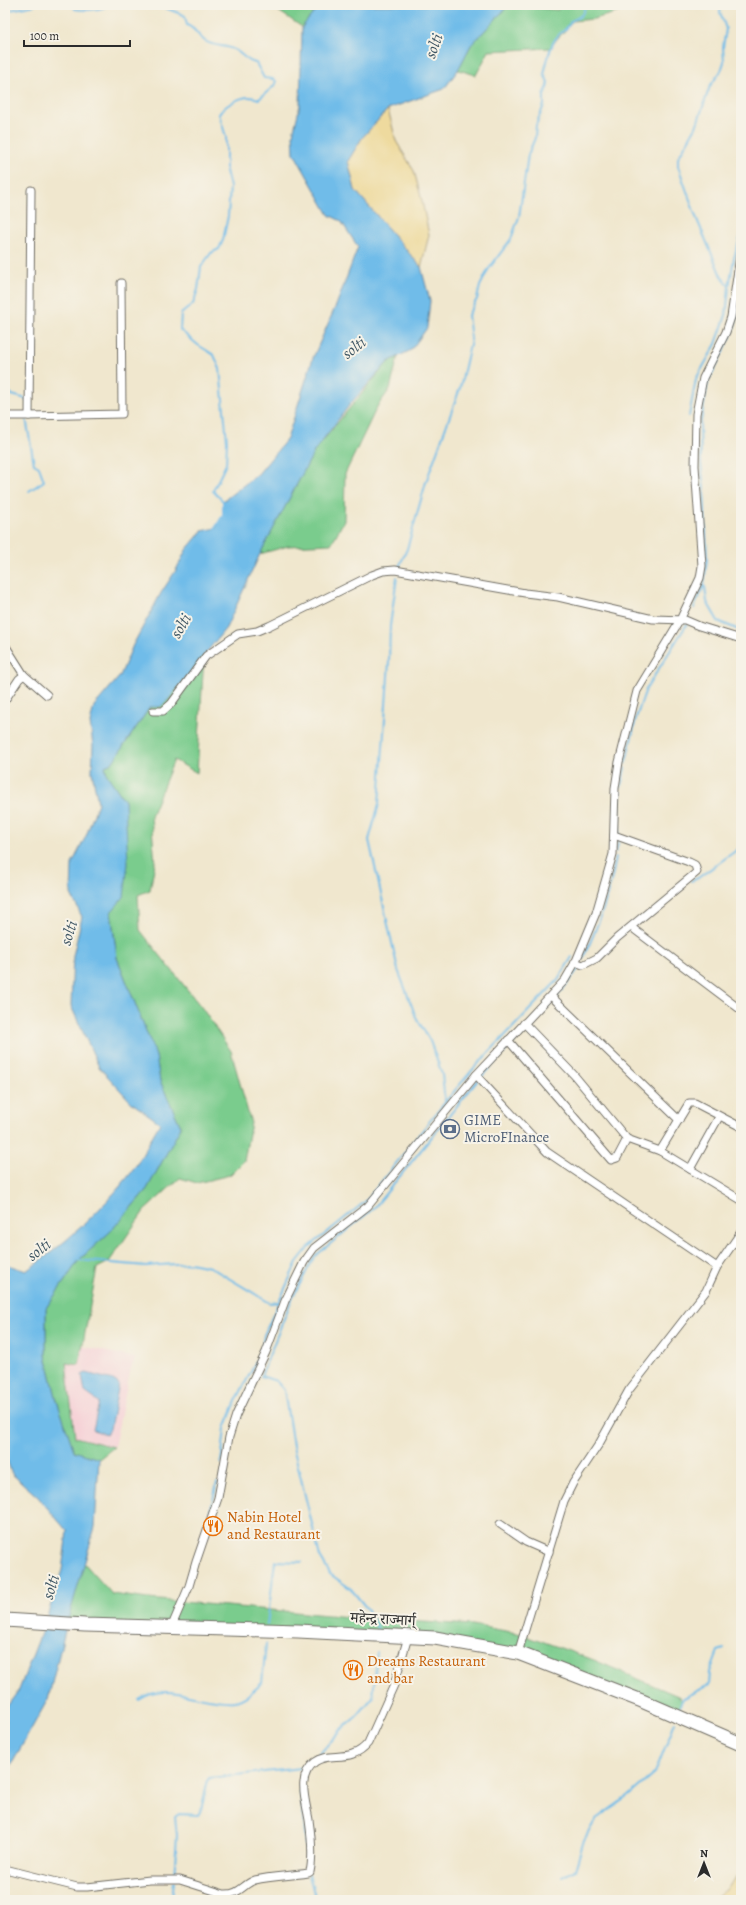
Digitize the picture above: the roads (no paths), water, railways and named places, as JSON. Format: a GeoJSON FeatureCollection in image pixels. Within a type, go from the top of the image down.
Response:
{"type":"FeatureCollection","features":[{"type":"Feature","properties":{"kind":"highway","name":"महेन्द्र राज्मार्ग्"},"geometry":{"type":"LineString","coordinates":[[5,1620],[85,1625],[435,1638],[518,1653],[642,1701],[741,1744]]}},
{"type":"Feature","properties":{"kind":"street"},"geometry":{"type":"LineString","coordinates":[[29,416],[31,190]]}},
{"type":"Feature","properties":{"kind":"street"},"geometry":{"type":"LineString","coordinates":[[171,1628],[189,1586],[218,1498],[229,1436],[236,1415],[266,1352],[285,1301],[304,1262],[314,1248],[368,1206],[476,1075],[551,996],[564,980],[575,962],[596,913],[613,854],[615,788],[619,762],[637,691],[680,620],[700,578],[702,566],[695,466],[696,414],[703,378],[726,332],[731,317],[741,250]]}},
{"type":"Feature","properties":{"kind":"street"},"geometry":{"type":"LineString","coordinates":[[5,416],[122,414],[121,283]]}},
{"type":"Feature","properties":{"kind":"street"},"geometry":{"type":"LineString","coordinates":[[153,712],[163,712],[171,704],[206,656],[238,634],[256,631],[269,626],[383,571],[406,571],[525,593],[558,597],[653,619],[680,620],[741,639]]}},
{"type":"Feature","properties":{"kind":"street"},"geometry":{"type":"LineString","coordinates":[[5,644],[24,676],[47,695]]}},
{"type":"Feature","properties":{"kind":"street"},"geometry":{"type":"LineString","coordinates":[[5,700],[19,679],[24,676]]}},
{"type":"Feature","properties":{"kind":"street"},"geometry":{"type":"LineString","coordinates":[[575,962],[583,965],[597,958],[617,938],[697,872],[697,867],[689,862],[614,835]]}},
{"type":"Feature","properties":{"kind":"street"},"geometry":{"type":"LineString","coordinates":[[631,927],[741,1010]]}},
{"type":"Feature","properties":{"kind":"street"},"geometry":{"type":"LineString","coordinates":[[551,996],[679,1120]]}},
{"type":"Feature","properties":{"kind":"street"},"geometry":{"type":"LineString","coordinates":[[524,1023],[574,1075],[627,1139],[660,1151],[741,1200]]}},
{"type":"Feature","properties":{"kind":"street"},"geometry":{"type":"LineString","coordinates":[[508,1040],[611,1160],[617,1158],[627,1139]]}},
{"type":"Feature","properties":{"kind":"street"},"geometry":{"type":"LineString","coordinates":[[476,1075],[547,1152],[717,1267]]}},
{"type":"Feature","properties":{"kind":"street"},"geometry":{"type":"LineString","coordinates":[[660,1151],[689,1103],[692,1102],[741,1127]]}},
{"type":"Feature","properties":{"kind":"street"},"geometry":{"type":"LineString","coordinates":[[690,1169],[719,1117]]}},
{"type":"Feature","properties":{"kind":"street"},"geometry":{"type":"LineString","coordinates":[[518,1653],[564,1501],[573,1483],[599,1444],[629,1390],[706,1291],[717,1267],[741,1232]]}},
{"type":"Feature","properties":{"kind":"street"},"geometry":{"type":"LineString","coordinates":[[500,1524],[526,1542],[549,1552]]}},
{"type":"Feature","properties":{"kind":"street"},"geometry":{"type":"LineString","coordinates":[[5,1869],[77,1887],[150,1880],[180,1880],[224,1894],[240,1891],[252,1881],[273,1876],[308,1873],[311,1870],[311,1851],[309,1821],[304,1790],[308,1768],[318,1760],[353,1754],[362,1750],[368,1743],[394,1685],[408,1637]]}},
{"type":"Feature","properties":{"kind":"water","name":"solti"},"geometry":{"type":"Polygon","coordinates":[[[320,5],[509,5],[471,45],[458,70],[444,89],[388,109],[362,138],[348,161],[355,190],[421,267],[430,301],[427,328],[411,350],[388,362],[351,403],[315,450],[260,554],[226,628],[168,700],[160,707],[150,707],[112,763],[105,766],[107,775],[125,801],[128,863],[124,897],[111,912],[117,958],[156,1056],[160,1081],[181,1127],[147,1189],[110,1232],[79,1260],[46,1308],[46,1356],[57,1401],[74,1451],[99,1459],[95,1527],[67,1623],[48,1699],[5,1776],[5,1709],[19,1690],[45,1623],[62,1570],[67,1531],[38,1497],[12,1474],[5,1455],[5,1264],[26,1271],[55,1250],[82,1226],[95,1214],[131,1173],[160,1123],[132,1103],[99,1067],[71,1006],[73,956],[82,917],[71,894],[72,864],[86,836],[98,803],[92,772],[93,745],[90,723],[94,706],[120,676],[133,645],[186,550],[202,531],[216,528],[223,515],[223,501],[258,474],[287,439],[313,358],[337,303],[358,247],[341,221],[329,215],[294,153],[293,134],[300,105],[302,27],[320,5]]]}},
{"type":"Feature","properties":{"kind":"water"},"geometry":{"type":"Polygon","coordinates":[[[86,1373],[113,1380],[119,1384],[110,1429],[106,1434],[93,1430],[99,1402],[85,1392],[82,1375],[86,1373]]]}},
{"type":"Feature","properties":{"kind":"waterway"},"geometry":{"type":"LineString","coordinates":[[5,11],[35,5]]}},
{"type":"Feature","properties":{"kind":"waterway"},"geometry":{"type":"LineString","coordinates":[[74,5],[75,9],[90,10],[105,7],[105,5]]}},
{"type":"Feature","properties":{"kind":"waterway"},"geometry":{"type":"LineString","coordinates":[[158,5],[185,16],[187,25],[205,41],[235,50],[247,60],[256,63],[264,78],[273,79],[276,81],[274,86],[259,99],[245,97],[236,100],[228,105],[219,114],[226,137],[226,171],[230,187],[228,216],[223,240],[219,249],[211,253],[201,267],[198,289],[193,304],[181,314],[180,330],[198,345],[214,355],[220,369],[227,441],[226,464],[213,491],[223,501],[223,515],[214,530]]}},
{"type":"Feature","properties":{"kind":"waterway"},"geometry":{"type":"LineString","coordinates":[[399,567],[407,549],[426,482],[460,388],[471,340],[468,315],[477,299],[480,286],[488,270],[511,239],[519,217],[528,155],[535,138],[536,125],[544,105],[544,94],[547,89],[548,82],[544,74],[550,50],[559,34],[568,27],[571,21],[583,13],[585,5]]}},
{"type":"Feature","properties":{"kind":"waterway"},"geometry":{"type":"LineString","coordinates":[[689,416],[696,379],[716,344],[726,315],[729,286],[721,276],[696,217],[678,166],[678,158],[696,127],[710,86],[721,71],[724,62],[723,47],[726,29],[720,12],[721,5]]}},
{"type":"Feature","properties":{"kind":"waterway"},"geometry":{"type":"LineString","coordinates":[[729,286],[734,258],[741,235]]}},
{"type":"Feature","properties":{"kind":"waterway"},"geometry":{"type":"LineString","coordinates":[[694,608],[704,585],[707,559],[700,426],[708,381],[731,336],[737,318],[741,286]]}},
{"type":"Feature","properties":{"kind":"waterway"},"geometry":{"type":"LineString","coordinates":[[5,387],[12,395],[26,399],[26,401]]}},
{"type":"Feature","properties":{"kind":"waterway"},"geometry":{"type":"LineString","coordinates":[[26,418],[34,464],[39,467],[44,481],[29,491]]}},
{"type":"Feature","properties":{"kind":"waterway"},"geometry":{"type":"LineString","coordinates":[[77,1260],[146,1266],[190,1263],[210,1267],[270,1303],[279,1302],[297,1262],[309,1247],[366,1201],[445,1102],[442,1074],[430,1041],[416,1017],[398,970],[369,840],[379,804],[389,662],[390,626],[397,577]]}},
{"type":"Feature","properties":{"kind":"waterway"},"geometry":{"type":"LineString","coordinates":[[705,587],[707,602],[718,621],[741,631]]}},
{"type":"Feature","properties":{"kind":"waterway"},"geometry":{"type":"LineString","coordinates":[[626,762],[636,718],[646,689],[687,624]]}},
{"type":"Feature","properties":{"kind":"waterway"},"geometry":{"type":"LineString","coordinates":[[621,787],[625,768]]}},
{"type":"Feature","properties":{"kind":"waterway"},"geometry":{"type":"LineString","coordinates":[[619,834],[620,792]]}},
{"type":"Feature","properties":{"kind":"waterway"},"geometry":{"type":"LineString","coordinates":[[616,852],[619,840]]}},
{"type":"Feature","properties":{"kind":"waterway"},"geometry":{"type":"LineString","coordinates":[[691,881],[698,878],[741,847]]}},
{"type":"Feature","properties":{"kind":"waterway"},"geometry":{"type":"LineString","coordinates":[[582,960],[603,910],[616,857]]}},
{"type":"Feature","properties":{"kind":"waterway"},"geometry":{"type":"LineString","coordinates":[[445,1102],[475,1067],[558,980],[572,957]]}},
{"type":"Feature","properties":{"kind":"waterway"},"geometry":{"type":"LineString","coordinates":[[556,998],[579,968],[583,968]]}},
{"type":"Feature","properties":{"kind":"waterway"},"geometry":{"type":"LineString","coordinates":[[529,1026],[552,1002]]}},
{"type":"Feature","properties":{"kind":"waterway"},"geometry":{"type":"LineString","coordinates":[[513,1043],[526,1029]]}},
{"type":"Feature","properties":{"kind":"waterway"},"geometry":{"type":"LineString","coordinates":[[481,1077],[510,1046]]}},
{"type":"Feature","properties":{"kind":"waterway"},"geometry":{"type":"LineString","coordinates":[[378,1630],[368,1610],[351,1589],[330,1574],[320,1557],[293,1446],[284,1390],[276,1381],[261,1376],[291,1301],[314,1257],[374,1208],[478,1080]]}},
{"type":"Feature","properties":{"kind":"waterway"},"geometry":{"type":"LineString","coordinates":[[221,1463],[225,1428],[236,1401],[262,1350],[264,1335],[279,1302]]}},
{"type":"Feature","properties":{"kind":"waterway"},"geometry":{"type":"LineString","coordinates":[[210,1512],[217,1483]]}},
{"type":"Feature","properties":{"kind":"waterway"},"geometry":{"type":"LineString","coordinates":[[267,1625],[275,1561],[302,1562]]}},
{"type":"Feature","properties":{"kind":"waterway"},"geometry":{"type":"LineString","coordinates":[[139,1700],[150,1694],[161,1692],[173,1692],[222,1701],[242,1699],[253,1692],[262,1683],[266,1644]]}},
{"type":"Feature","properties":{"kind":"waterway"},"geometry":{"type":"LineString","coordinates":[[678,1711],[682,1699],[709,1685],[710,1672],[718,1651],[724,1649]]}},
{"type":"Feature","properties":{"kind":"waterway"},"geometry":{"type":"LineString","coordinates":[[315,1759],[340,1731],[357,1716],[373,1697],[377,1652]]}},
{"type":"Feature","properties":{"kind":"waterway"},"geometry":{"type":"LineString","coordinates":[[562,1877],[575,1870],[584,1840],[596,1819],[627,1797],[655,1773],[675,1722]]}},
{"type":"Feature","properties":{"kind":"waterway"},"geometry":{"type":"LineString","coordinates":[[174,1878],[177,1835],[175,1817],[179,1814],[198,1815],[209,1778],[301,1768]]}},
{"type":"Feature","properties":{"kind":"waterway"},"geometry":{"type":"LineString","coordinates":[[301,1785],[300,1788],[308,1862]]}},
{"type":"Feature","properties":{"kind":"waterway"},"geometry":{"type":"LineString","coordinates":[[309,1875],[316,1900]]}},
{"type":"Feature","properties":{"kind":"waterway"},"geometry":{"type":"LineString","coordinates":[[150,1900],[172,1897],[174,1882]]}},
{"type":"Feature","properties":{"kind":"place","name":"GIME MicroFInance"},"geometry":{"type":"Point","coordinates":[450,1129]}},
{"type":"Feature","properties":{"kind":"place","name":"Nabin Hotel and Restaurant"},"geometry":{"type":"Point","coordinates":[213,1526]}},
{"type":"Feature","properties":{"kind":"place","name":"Dreams Restaurant and bar"},"geometry":{"type":"Point","coordinates":[353,1670]}}]}
